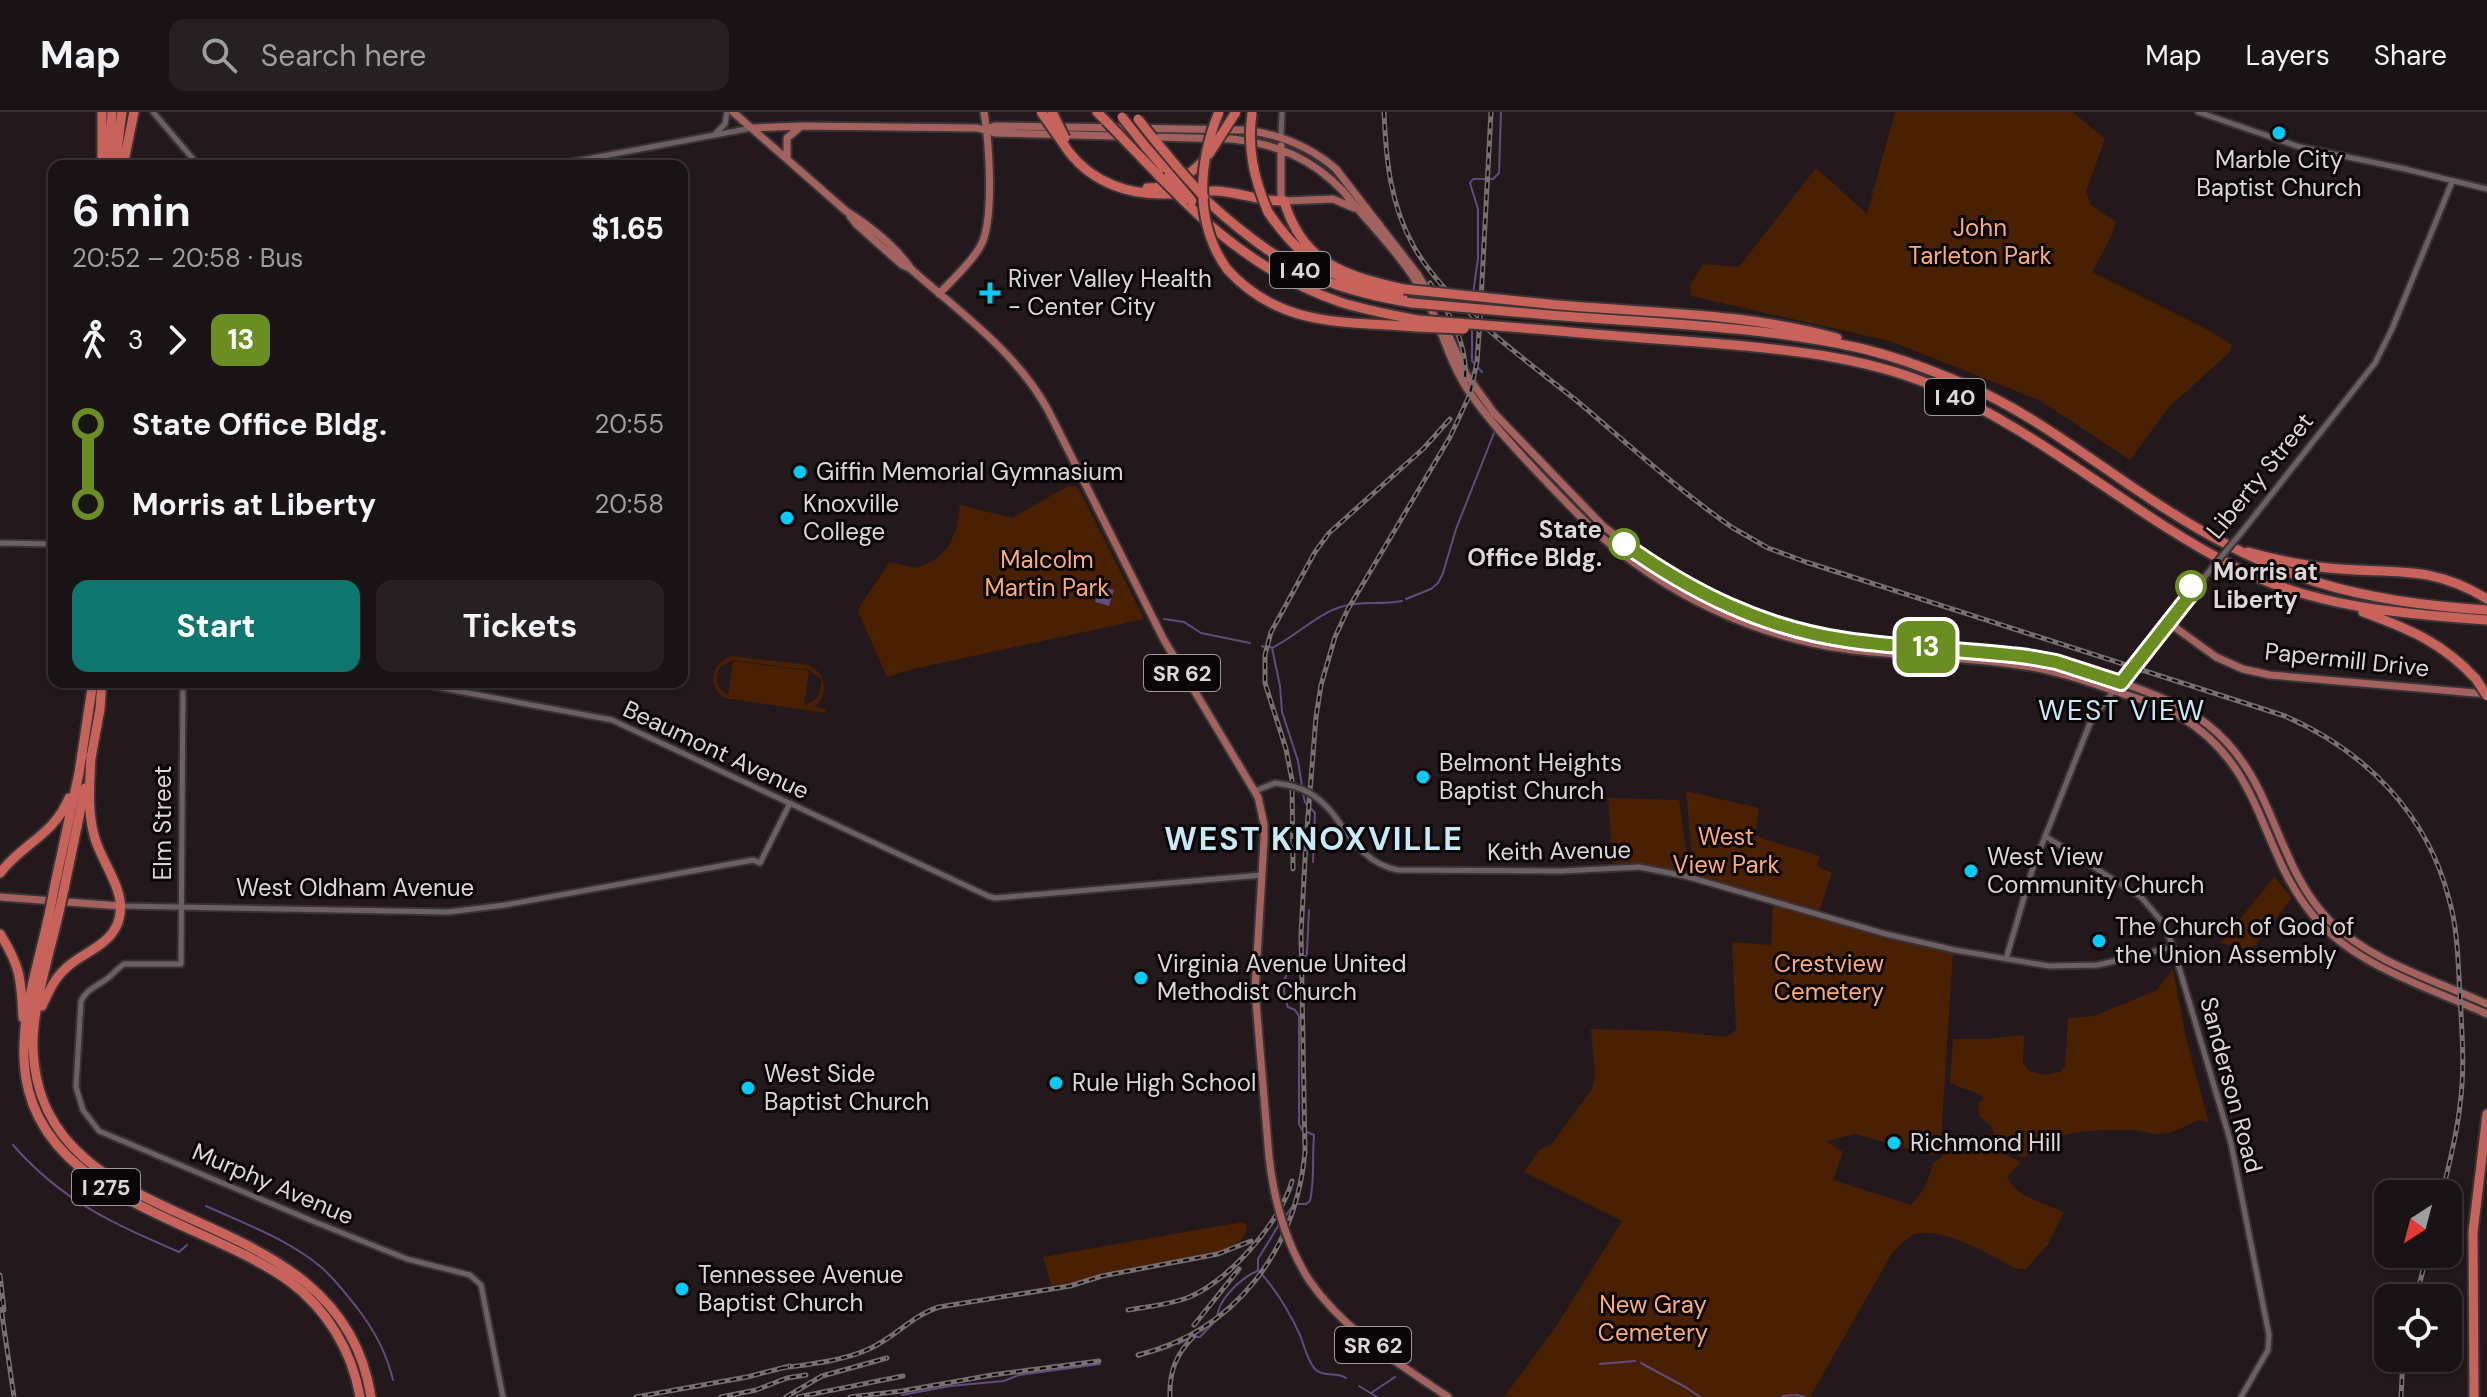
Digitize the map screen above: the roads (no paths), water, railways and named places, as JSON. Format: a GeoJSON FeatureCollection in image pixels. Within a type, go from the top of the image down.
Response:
{"type":"FeatureCollection","features":[{"type":"Feature","properties":{"kind":"highway"},"geometry":{"type":"LineString","coordinates":[[102,112],[102,160]]}},
{"type":"Feature","properties":{"kind":"highway"},"geometry":{"type":"LineString","coordinates":[[109,160],[112,112]]}},
{"type":"Feature","properties":{"kind":"highway"},"geometry":{"type":"LineString","coordinates":[[116,160],[122,112]]}},
{"type":"Feature","properties":{"kind":"highway"},"geometry":{"type":"LineString","coordinates":[[124,160],[134,112]]}},
{"type":"Feature","properties":{"kind":"highway"},"geometry":{"type":"LineString","coordinates":[[1041,112],[1083,167],[1100,180],[1138,193],[1169,194],[1203,190],[1284,201],[1287,215],[1302,242],[1321,259],[1370,281],[1404,289],[1770,323],[1865,346],[1912,364]]}},
{"type":"Feature","properties":{"kind":"highway"},"geometry":{"type":"LineString","coordinates":[[1052,112],[1071,152]]}},
{"type":"Feature","properties":{"kind":"highway"},"geometry":{"type":"LineString","coordinates":[[1097,112],[1132,148],[1168,173]]}},
{"type":"Feature","properties":{"kind":"highway"},"geometry":{"type":"LineString","coordinates":[[1219,112],[1206,152],[1203,205],[1211,241],[1227,269],[1258,297],[1292,313],[1317,318],[1417,323]]}},
{"type":"Feature","properties":{"kind":"highway"},"geometry":{"type":"LineString","coordinates":[[1124,189],[1170,185],[1195,169],[1209,154],[1236,112]]}},
{"type":"Feature","properties":{"kind":"highway"},"geometry":{"type":"LineString","coordinates":[[1252,113],[1249,132],[1258,189],[1268,212],[1293,245],[1348,281],[1413,300]]}},
{"type":"Feature","properties":{"kind":"highway","name":"I 40"},"geometry":{"type":"LineString","coordinates":[[1120,114],[1188,201],[1227,238],[1268,267],[1340,302],[1417,323],[1548,330],[1791,350],[1875,366],[1929,384],[2043,444],[2180,535],[2237,568],[2288,588],[2356,607],[2397,614],[2487,620]]}},
{"type":"Feature","properties":{"kind":"highway","name":"I 40"},"geometry":{"type":"LineString","coordinates":[[1136,116],[1161,148],[1168,173],[1206,200],[1255,243],[1283,262],[1324,281],[1356,292],[1476,309],[1805,338],[1858,348],[1912,364],[1966,385],[2008,406],[2237,552],[2317,584],[2362,596],[2487,610]]}},
{"type":"Feature","properties":{"kind":"highway"},"geometry":{"type":"LineString","coordinates":[[2197,529],[2248,552],[2322,568],[2402,571],[2438,576],[2487,599]]}},
{"type":"Feature","properties":{"kind":"highway"},"geometry":{"type":"LineString","coordinates":[[2318,597],[2406,628],[2430,640],[2450,653],[2487,695]]}},
{"type":"Feature","properties":{"kind":"highway","name":"I 275"},"geometry":{"type":"LineString","coordinates":[[59,889],[92,688]]}},
{"type":"Feature","properties":{"kind":"highway","name":"I 275"},"geometry":{"type":"LineString","coordinates":[[103,688],[91,755],[24,1037],[24,1061],[32,1100],[42,1123],[63,1152],[87,1174],[119,1195],[237,1251],[291,1283],[314,1303],[357,1362]]}},
{"type":"Feature","properties":{"kind":"highway"},"geometry":{"type":"LineString","coordinates":[[34,1026],[54,983],[64,970],[111,934],[121,906],[118,889],[94,837],[89,800],[91,755]]}},
{"type":"Feature","properties":{"kind":"highway"},"geometry":{"type":"LineString","coordinates":[[0,873],[7,863],[47,832],[57,820],[79,773]]}},
{"type":"Feature","properties":{"kind":"highway","name":"I 275"},"geometry":{"type":"LineString","coordinates":[[54,911],[34,1026],[36,1074],[42,1098],[58,1131],[76,1152],[118,1183],[261,1251],[306,1282],[341,1318],[365,1395]]}},
{"type":"Feature","properties":{"kind":"highway"},"geometry":{"type":"LineString","coordinates":[[0,934],[19,971],[23,988],[24,1037]]}},
{"type":"Feature","properties":{"kind":"highway"},"geometry":{"type":"LineString","coordinates":[[2474,1397],[2473,1232],[2487,1114]]}},
{"type":"Feature","properties":{"kind":"main road","name":"SR 62"},"geometry":{"type":"LineString","coordinates":[[733,112],[846,211],[857,225],[901,264],[912,270],[1007,354],[1033,384],[1164,640],[1255,791],[1264,824],[1255,990],[1275,1201],[1293,1253],[1331,1309],[1360,1335],[1448,1397]]}},
{"type":"Feature","properties":{"kind":"main road"},"geometry":{"type":"LineString","coordinates":[[939,294],[978,250],[987,230],[989,199],[984,112]]}},
{"type":"Feature","properties":{"kind":"main road"},"geometry":{"type":"LineString","coordinates":[[788,160],[785,149],[787,138],[802,126]]}},
{"type":"Feature","properties":{"kind":"main road"},"geometry":{"type":"LineString","coordinates":[[987,129],[995,126],[1244,130],[1281,137],[1321,156],[1343,177],[1368,209],[1415,279],[1464,385],[1507,440],[1576,512],[1631,561],[1699,602],[1740,621],[1846,649],[2054,671],[2179,715],[2221,748],[2245,781],[2302,901],[2325,929],[2365,958],[2486,1010]]}},
{"type":"Feature","properties":{"kind":"main road"},"geometry":{"type":"LineString","coordinates":[[752,128],[987,129],[1006,133],[1232,139],[1261,142],[1296,155],[1317,167],[1343,191],[1425,286],[1470,381],[1494,413],[1603,526],[1650,562],[1703,594],[1775,629],[1847,640],[2056,662],[2172,701],[2224,739],[2253,777],[2309,896],[2329,920],[2347,936],[2486,1010]]}},
{"type":"Feature","properties":{"kind":"main road"},"geometry":{"type":"LineString","coordinates":[[1281,137],[1281,196],[1284,201],[1333,199],[1359,211]]}},
{"type":"Feature","properties":{"kind":"main road"},"geometry":{"type":"LineString","coordinates":[[1281,168],[1296,155]]}},
{"type":"Feature","properties":{"kind":"main road"},"geometry":{"type":"LineString","coordinates":[[1343,191],[1363,209],[1368,209]]}},
{"type":"Feature","properties":{"kind":"main road"},"geometry":{"type":"LineString","coordinates":[[1507,440],[1512,437],[1540,461]]}},
{"type":"Feature","properties":{"kind":"main road","name":"Liberty Street"},"geometry":{"type":"LineString","coordinates":[[2114,690],[2169,623]]}},
{"type":"Feature","properties":{"kind":"main road","name":"Papermill Drive"},"geometry":{"type":"LineString","coordinates":[[2169,623],[2216,657],[2255,672],[2487,695]]}},
{"type":"Feature","properties":{"kind":"main road","name":"West Oldham Avenue"},"geometry":{"type":"LineString","coordinates":[[0,897],[121,906]]}},
{"type":"Feature","properties":{"kind":"street"},"geometry":{"type":"LineString","coordinates":[[153,112],[194,160]]}},
{"type":"Feature","properties":{"kind":"street"},"geometry":{"type":"LineString","coordinates":[[713,136],[724,127],[727,112]]}},
{"type":"Feature","properties":{"kind":"street"},"geometry":{"type":"LineString","coordinates":[[1281,137],[1282,112]]}},
{"type":"Feature","properties":{"kind":"street"},"geometry":{"type":"LineString","coordinates":[[2198,112],[2300,147],[2487,189]]}},
{"type":"Feature","properties":{"kind":"street"},"geometry":{"type":"LineString","coordinates":[[583,160],[752,128]]}},
{"type":"Feature","properties":{"kind":"street","name":"Liberty Street"},"geometry":{"type":"LineString","coordinates":[[2169,623],[2375,363],[2452,182]]}},
{"type":"Feature","properties":{"kind":"street"},"geometry":{"type":"LineString","coordinates":[[0,543],[48,544]]}},
{"type":"Feature","properties":{"kind":"street","name":"Elm Street"},"geometry":{"type":"LineString","coordinates":[[76,1087],[81,1001],[89,988],[108,978],[124,964],[181,964],[183,688]]}},
{"type":"Feature","properties":{"kind":"street","name":"Beaumont Avenue"},"geometry":{"type":"LineString","coordinates":[[442,688],[612,720],[992,897],[1262,875]]}},
{"type":"Feature","properties":{"kind":"street","name":"Liberty Street"},"geometry":{"type":"LineString","coordinates":[[2006,959],[2021,903],[2090,723],[2114,690]]}},
{"type":"Feature","properties":{"kind":"street","name":"Keith Avenue"},"geometry":{"type":"LineString","coordinates":[[1255,791],[1275,783],[1307,790],[1320,798],[1361,852],[1389,869],[1547,871],[1639,867],[1685,876],[1886,934],[2054,966],[2098,965],[2173,947]]}},
{"type":"Feature","properties":{"kind":"street","name":"West Oldham Avenue"},"geometry":{"type":"LineString","coordinates":[[121,906],[448,912],[505,905],[757,861],[790,803]]}},
{"type":"Feature","properties":{"kind":"street","name":"Sanderson Road"},"geometry":{"type":"LineString","coordinates":[[2045,836],[2141,897],[2158,915],[2173,947],[2231,1143],[2269,1335],[2268,1350],[2241,1397]]}},
{"type":"Feature","properties":{"kind":"street","name":"Murphy Avenue"},"geometry":{"type":"LineString","coordinates":[[76,1087],[89,1120],[99,1131],[111,1137],[407,1259],[470,1275],[481,1285],[503,1397]]}},
{"type":"Feature","properties":{"kind":"waterway"},"geometry":{"type":"LineString","coordinates":[[1473,294],[1478,258],[1478,209],[1470,183],[1473,179],[1493,179],[1499,173],[1501,112]]}},
{"type":"Feature","properties":{"kind":"waterway"},"geometry":{"type":"LineString","coordinates":[[1472,329],[1472,361],[1482,372]]}},
{"type":"Feature","properties":{"kind":"waterway"},"geometry":{"type":"LineString","coordinates":[[1406,599],[1438,583],[1494,433]]}},
{"type":"Feature","properties":{"kind":"waterway"},"geometry":{"type":"LineString","coordinates":[[1269,646],[1272,648],[1281,643],[1335,609],[1402,601]]}},
{"type":"Feature","properties":{"kind":"waterway"},"geometry":{"type":"LineString","coordinates":[[1164,619],[1184,622],[1201,633],[1250,643]]}},
{"type":"Feature","properties":{"kind":"waterway"},"geometry":{"type":"LineString","coordinates":[[1272,648],[1282,712],[1298,761],[1302,786]]}},
{"type":"Feature","properties":{"kind":"waterway"},"geometry":{"type":"LineString","coordinates":[[1303,793],[1305,802],[1315,813],[1313,862]]}},
{"type":"Feature","properties":{"kind":"waterway"},"geometry":{"type":"LineString","coordinates":[[1284,1218],[1294,1204],[1310,1201],[1312,1185],[1314,1135],[1302,1130],[1299,1124],[1299,1016],[1288,1007],[1284,989],[1288,971],[1307,953],[1309,910]]}},
{"type":"Feature","properties":{"kind":"waterway"},"geometry":{"type":"LineString","coordinates":[[13,1145],[50,1181],[89,1209],[179,1252],[187,1245]]}},
{"type":"Feature","properties":{"kind":"waterway"},"geometry":{"type":"LineString","coordinates":[[206,1206],[280,1240],[326,1272],[369,1325],[384,1352],[393,1380]]}},
{"type":"Feature","properties":{"kind":"waterway"},"geometry":{"type":"LineString","coordinates":[[1280,1223],[1258,1259],[1258,1270],[1287,1309],[1313,1367],[1324,1374],[1346,1378]]}},
{"type":"Feature","properties":{"kind":"waterway"},"geometry":{"type":"LineString","coordinates":[[1178,1344],[1191,1337],[1200,1337],[1217,1319],[1221,1305],[1231,1291],[1257,1271]]}},
{"type":"Feature","properties":{"kind":"waterway"},"geometry":{"type":"LineString","coordinates":[[1138,1357],[1170,1347]]}},
{"type":"Feature","properties":{"kind":"waterway"},"geometry":{"type":"LineString","coordinates":[[1600,1364],[1635,1361]]}},
{"type":"Feature","properties":{"kind":"waterway"},"geometry":{"type":"LineString","coordinates":[[1641,1363],[1700,1397]]}},
{"type":"Feature","properties":{"kind":"waterway"},"geometry":{"type":"LineString","coordinates":[[902,1395],[1100,1364]]}},
{"type":"Feature","properties":{"kind":"waterway"},"geometry":{"type":"LineString","coordinates":[[1371,1393],[1395,1377]]}},
{"type":"Feature","properties":{"kind":"waterway"},"geometry":{"type":"LineString","coordinates":[[1359,1386],[1377,1397]]}},
{"type":"Feature","properties":{"kind":"waterway"},"geometry":{"type":"LineString","coordinates":[[1783,1396],[1805,1397]]}},
{"type":"Feature","properties":{"kind":"railway"},"geometry":{"type":"LineString","coordinates":[[1384,112],[1394,198],[1406,231],[1428,269],[1488,330],[1733,528],[1768,548],[1806,562],[2285,716],[2341,747],[2389,788],[2409,813],[2439,868],[2456,935],[2462,1091],[2445,1180]]}},
{"type":"Feature","properties":{"kind":"railway"},"geometry":{"type":"LineString","coordinates":[[1138,1355],[1173,1343],[1204,1327],[1232,1306],[1255,1281],[1274,1253],[1289,1221],[1299,1188],[1305,1152],[1301,934],[1306,841],[1321,685],[1335,637],[1348,609],[1450,437],[1470,394],[1477,362],[1491,112]]}},
{"type":"Feature","properties":{"kind":"railway"},"geometry":{"type":"LineString","coordinates":[[1430,283],[1460,340],[1465,378]]}},
{"type":"Feature","properties":{"kind":"railway"},"geometry":{"type":"LineString","coordinates":[[1293,869],[1292,780],[1286,749],[1265,683],[1265,655],[1271,632],[1315,552],[1329,533],[1424,448],[1450,419]]}},
{"type":"Feature","properties":{"kind":"railway"},"geometry":{"type":"LineString","coordinates":[[1128,1310],[1184,1299],[1217,1281],[1264,1233],[1292,1181]]}},
{"type":"Feature","properties":{"kind":"railway"},"geometry":{"type":"LineString","coordinates":[[782,1368],[826,1362],[859,1353],[939,1307],[1070,1286],[1102,1276],[1218,1254],[1251,1241]]}},
{"type":"Feature","properties":{"kind":"railway"},"geometry":{"type":"LineString","coordinates":[[2420,1284],[2424,1268]]}},
{"type":"Feature","properties":{"kind":"railway"},"geometry":{"type":"LineString","coordinates":[[1194,1325],[1239,1269]]}},
{"type":"Feature","properties":{"kind":"railway"},"geometry":{"type":"LineString","coordinates":[[0,1275],[4,1310]]}},
{"type":"Feature","properties":{"kind":"railway"},"geometry":{"type":"LineString","coordinates":[[0,1301],[14,1397]]}},
{"type":"Feature","properties":{"kind":"railway"},"geometry":{"type":"LineString","coordinates":[[1170,1397],[1175,1364],[1194,1336]]}},
{"type":"Feature","properties":{"kind":"railway"},"geometry":{"type":"LineString","coordinates":[[786,1397],[822,1376],[887,1358]]}},
{"type":"Feature","properties":{"kind":"railway"},"geometry":{"type":"LineString","coordinates":[[850,1397],[1099,1361]]}},
{"type":"Feature","properties":{"kind":"railway"},"geometry":{"type":"LineString","coordinates":[[636,1397],[790,1366]]}},
{"type":"Feature","properties":{"kind":"railway"},"geometry":{"type":"LineString","coordinates":[[2401,1397],[2402,1372]]}},
{"type":"Feature","properties":{"kind":"railway"},"geometry":{"type":"LineString","coordinates":[[721,1397],[806,1375]]}},
{"type":"Feature","properties":{"kind":"railway"},"geometry":{"type":"LineString","coordinates":[[798,1397],[903,1376]]}},
{"type":"Feature","properties":{"kind":"place","name":"Marble City Baptist Church"},"geometry":{"type":"Point","coordinates":[2279,133]}},
{"type":"Feature","properties":{"kind":"place","name":"River Valley Health - Center City"},"geometry":{"type":"Point","coordinates":[990,293]}},
{"type":"Feature","properties":{"kind":"place","name":"Giffin Memorial Gymnasium"},"geometry":{"type":"Point","coordinates":[800,472]}},
{"type":"Feature","properties":{"kind":"place","name":"Knoxville College"},"geometry":{"type":"Point","coordinates":[787,518]}},
{"type":"Feature","properties":{"kind":"place","name":"State Office Bldg."},"geometry":{"type":"Point","coordinates":[1624,544]}},
{"type":"Feature","properties":{"kind":"place","name":"Morris at Liberty"},"geometry":{"type":"Point","coordinates":[2191,586]}},
{"type":"Feature","properties":{"kind":"place","name":"Belmont Heights Baptist Church"},"geometry":{"type":"Point","coordinates":[1423,777]}},
{"type":"Feature","properties":{"kind":"place","name":"West View Community Church"},"geometry":{"type":"Point","coordinates":[1971,871]}},
{"type":"Feature","properties":{"kind":"place","name":"The Church of God of the Union Assembly"},"geometry":{"type":"Point","coordinates":[2099,941]}},
{"type":"Feature","properties":{"kind":"place","name":"Virginia Avenue United Methodist Church"},"geometry":{"type":"Point","coordinates":[1141,978]}},
{"type":"Feature","properties":{"kind":"place","name":"Rule High School"},"geometry":{"type":"Point","coordinates":[1056,1083]}},
{"type":"Feature","properties":{"kind":"place","name":"West Side Baptist Church"},"geometry":{"type":"Point","coordinates":[748,1088]}},
{"type":"Feature","properties":{"kind":"place","name":"Richmond Hill"},"geometry":{"type":"Point","coordinates":[1894,1143]}},
{"type":"Feature","properties":{"kind":"place","name":"Tennessee Avenue Baptist Church"},"geometry":{"type":"Point","coordinates":[682,1289]}},
{"type":"Feature","properties":{"kind":"district","name":"WEST VIEW"},"geometry":{"type":"Point","coordinates":[2122,710]}},
{"type":"Feature","properties":{"kind":"district","name":"WEST KNOXVILLE"},"geometry":{"type":"Point","coordinates":[1314,839]}},
{"type":"Feature","properties":{"kind":"park label","name":"John Tarleton Park"},"geometry":{"type":"Point","coordinates":[1980,242]}},
{"type":"Feature","properties":{"kind":"park label","name":"Malcolm Martin Park"},"geometry":{"type":"Point","coordinates":[1047,574]}},
{"type":"Feature","properties":{"kind":"park label","name":"West View Park"},"geometry":{"type":"Point","coordinates":[1726,851]}},
{"type":"Feature","properties":{"kind":"park label","name":"Crestview Cemetery"},"geometry":{"type":"Point","coordinates":[1829,978]}},
{"type":"Feature","properties":{"kind":"park label","name":"New Gray Cemetery"},"geometry":{"type":"Point","coordinates":[1653,1319]}}]}
